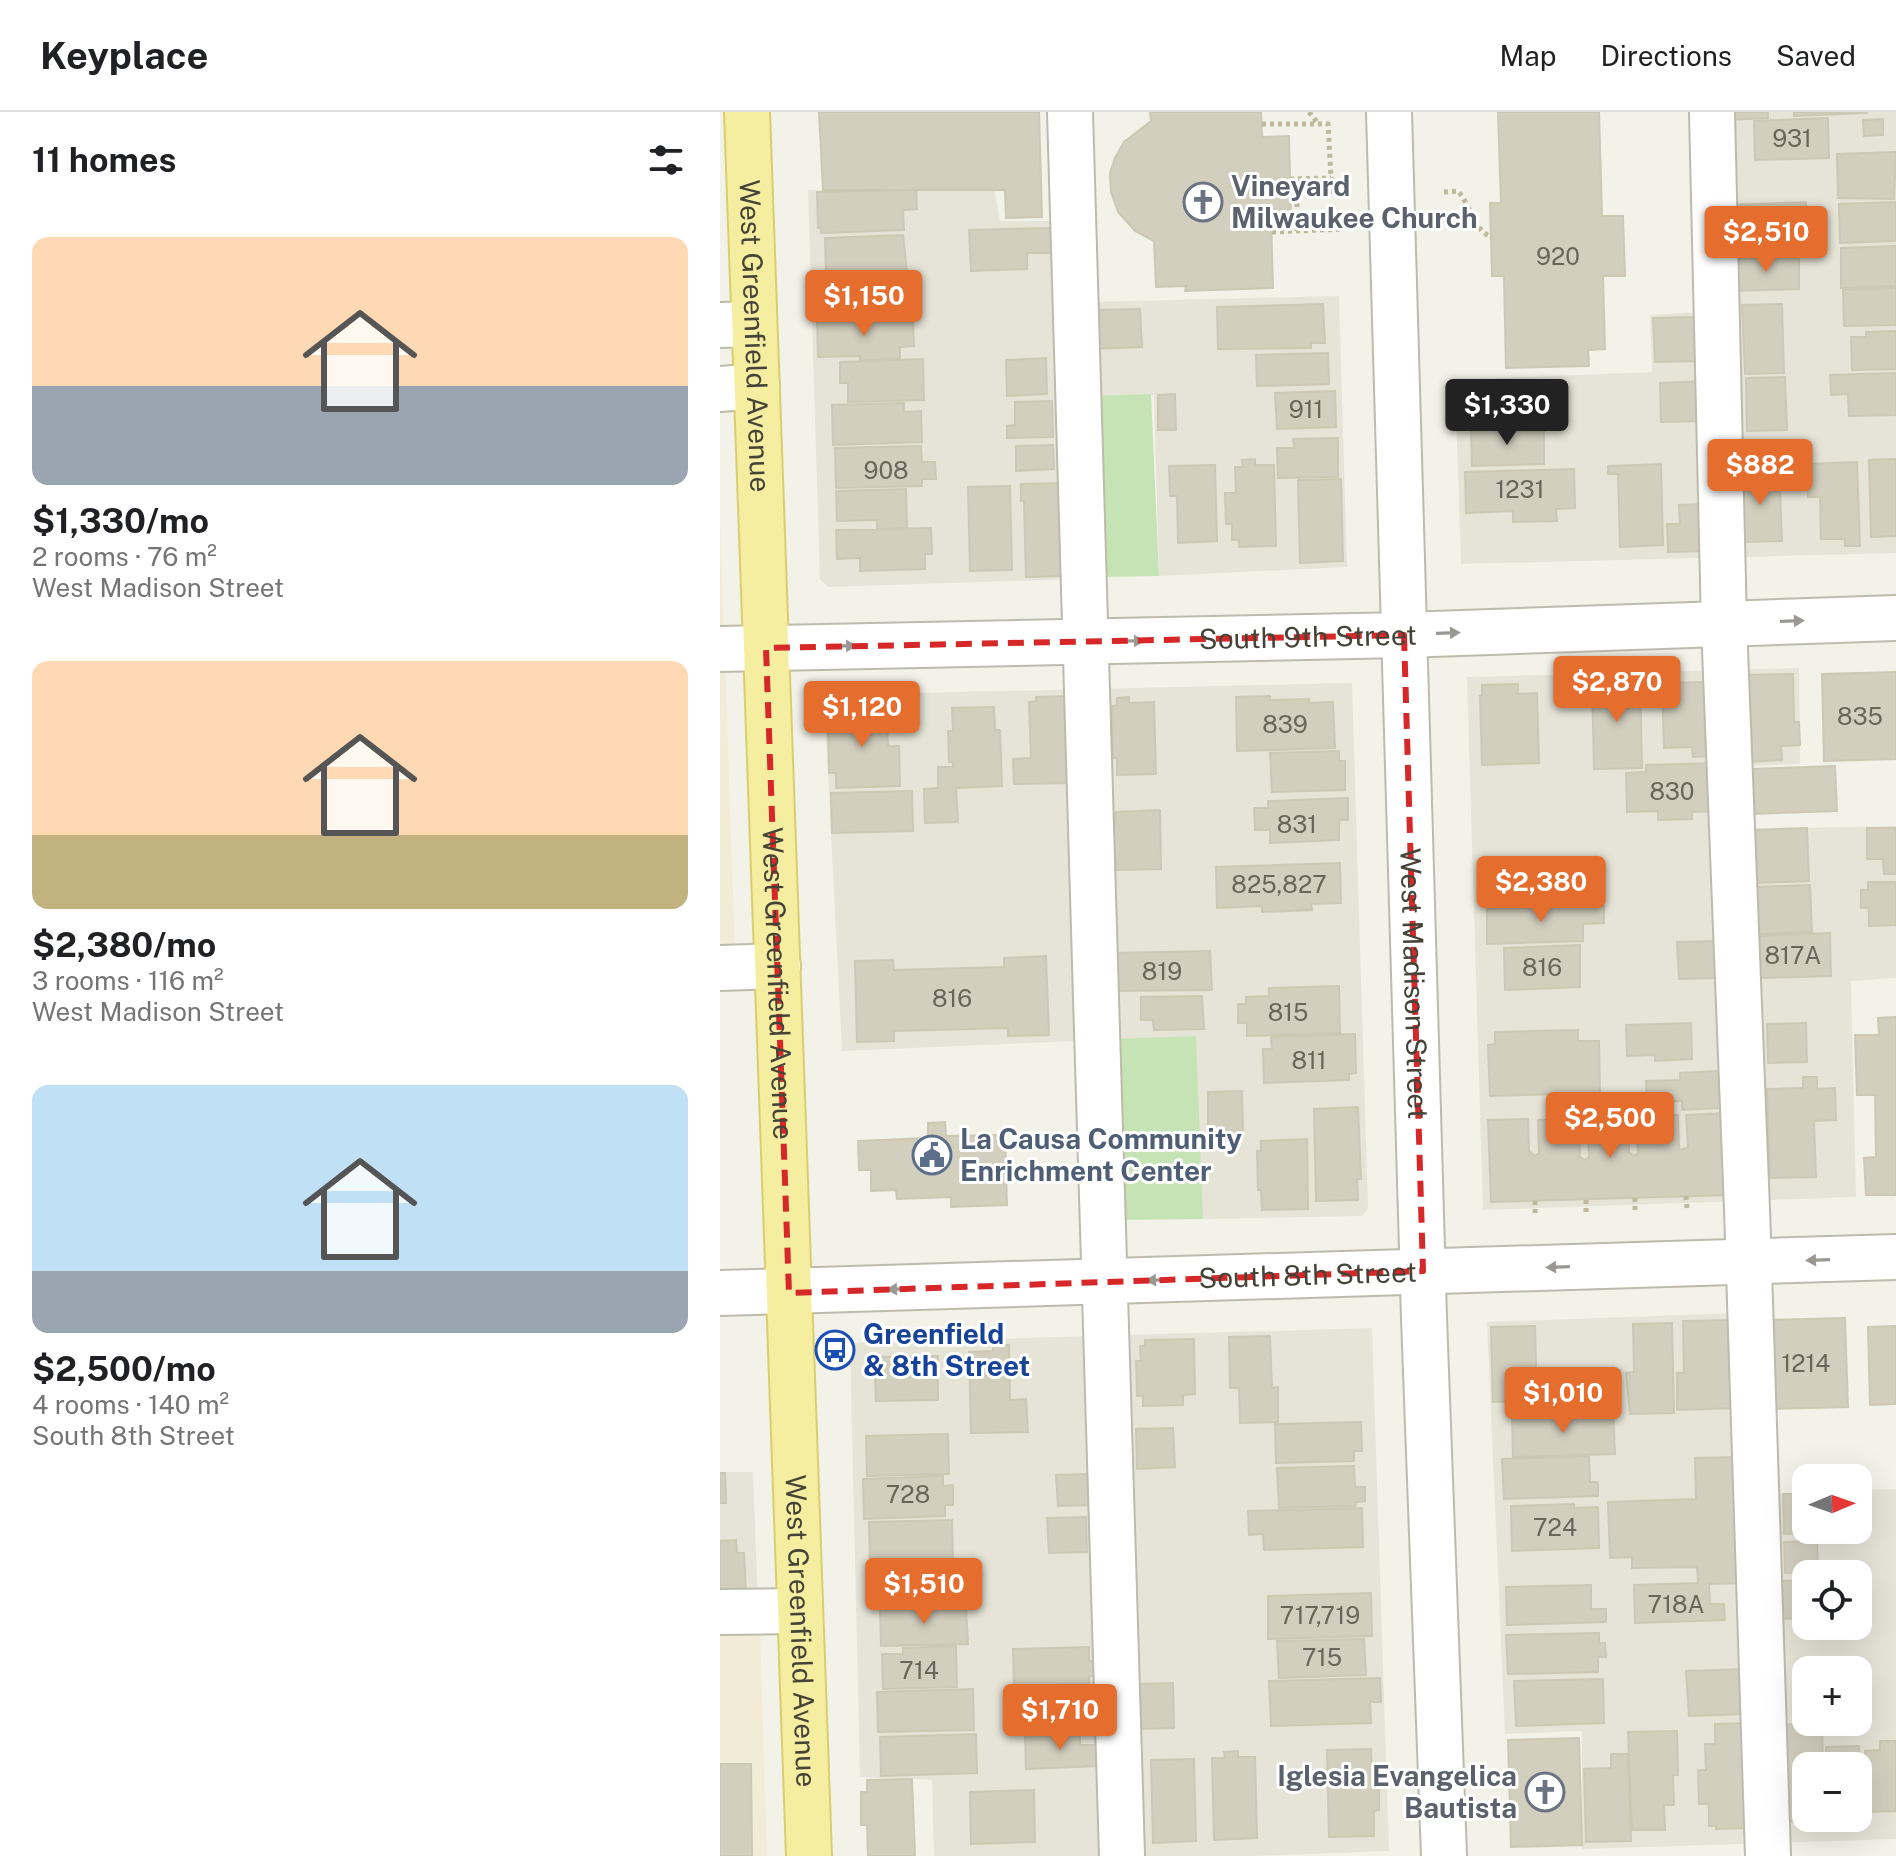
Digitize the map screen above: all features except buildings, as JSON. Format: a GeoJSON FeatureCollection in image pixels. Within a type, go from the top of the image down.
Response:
{"type":"FeatureCollection","features":[{"type":"Feature","properties":{"kind":"main road","name":"West Greenfield Avenue"},"geometry":{"type":"LineString","coordinates":[[747,112],[737,324],[738,387],[766,648],[809,1856]]}},
{"type":"Feature","properties":{"kind":"street"},"geometry":{"type":"LineString","coordinates":[[1070,112],[1087,642],[1102,1282],[1122,1856]]}},
{"type":"Feature","properties":{"kind":"street","name":"West Madison Street"},"geometry":{"type":"LineString","coordinates":[[1389,112],[1423,1271],[1444,1856]]}},
{"type":"Feature","properties":{"kind":"street"},"geometry":{"type":"LineString","coordinates":[[1712,112],[1724,624],[1768,1856]]}},
{"type":"Feature","properties":{"kind":"street","name":"South 9th Street"},"geometry":{"type":"LineString","coordinates":[[720,649],[1404,635],[1896,618]]}},
{"type":"Feature","properties":{"kind":"street"},"geometry":{"type":"LineString","coordinates":[[720,968],[778,966]]}},
{"type":"Feature","properties":{"kind":"street","name":"South 8th Street"},"geometry":{"type":"LineString","coordinates":[[720,1293],[1896,1257]]}},
{"type":"Feature","properties":{"kind":"street"},"geometry":{"type":"LineString","coordinates":[[720,1612],[800,1611]]}},
{"type":"Feature","properties":{"kind":"path"},"geometry":{"type":"LineString","coordinates":[[1309,112],[1318,123]]}},
{"type":"Feature","properties":{"kind":"path"},"geometry":{"type":"LineString","coordinates":[[1262,124],[1328,124],[1331,178],[1342,191],[1297,193],[1297,231]]}},
{"type":"Feature","properties":{"kind":"path"},"geometry":{"type":"LineString","coordinates":[[1290,179],[1331,178]]}},
{"type":"Feature","properties":{"kind":"path"},"geometry":{"type":"LineString","coordinates":[[1444,192],[1458,191],[1466,200],[1481,233],[1491,237]]}},
{"type":"Feature","properties":{"kind":"path"},"geometry":{"type":"LineString","coordinates":[[1272,232],[1343,229]]}},
{"type":"Feature","properties":{"kind":"path"},"geometry":{"type":"LineString","coordinates":[[1686,1196],[1687,1210]]}},
{"type":"Feature","properties":{"kind":"path"},"geometry":{"type":"LineString","coordinates":[[1635,1198],[1635,1211]]}},
{"type":"Feature","properties":{"kind":"path"},"geometry":{"type":"LineString","coordinates":[[1586,1199],[1586,1212]]}},
{"type":"Feature","properties":{"kind":"path"},"geometry":{"type":"LineString","coordinates":[[1535,1201],[1535,1213]]}},
{"type":"Feature","properties":{"kind":"highlighted area"},"geometry":{"type":"Polygon","coordinates":[[[1404,635],[1423,1271],[789,1293],[766,648],[1404,635]]]}},
{"type":"Feature","properties":{"kind":"shaded area"},"geometry":{"type":"Polygon","coordinates":[[[1728,112],[1896,112],[1896,553],[1461,564],[1455,380],[1652,372],[1650,315],[1733,310],[1728,112]]]}},
{"type":"Feature","properties":{"kind":"shaded area"},"geometry":{"type":"Polygon","coordinates":[[[808,190],[995,191],[1000,221],[1054,221],[1068,579],[828,587],[820,579],[808,190]]]}},
{"type":"Feature","properties":{"kind":"shaded area"},"geometry":{"type":"Polygon","coordinates":[[[1339,296],[1347,567],[1159,576],[1154,395],[1093,396],[1091,302],[1339,296]]]}},
{"type":"Feature","properties":{"kind":"shaded area"},"geometry":{"type":"Polygon","coordinates":[[[720,515],[735,952],[720,952],[720,515]]]}},
{"type":"Feature","properties":{"kind":"shaded area"},"geometry":{"type":"Polygon","coordinates":[[[1799,668],[1800,764],[1749,766],[1750,829],[1896,826],[1896,978],[1851,981],[1856,1197],[1483,1210],[1467,677],[1799,668]]]}},
{"type":"Feature","properties":{"kind":"shaded area"},"geometry":{"type":"Polygon","coordinates":[[[1352,683],[1368,1208],[1362,1216],[1203,1219],[1195,1036],[842,1051],[824,695],[1352,683]]]}},
{"type":"Feature","properties":{"kind":"shaded area"},"geometry":{"type":"Polygon","coordinates":[[[1766,1312],[1773,1494],[1792,1493],[1792,1544],[1872,1544],[1872,1490],[1896,1489],[1896,1839],[1582,1849],[1582,1731],[1505,1734],[1487,1322],[1766,1312]]]}},
{"type":"Feature","properties":{"kind":"shaded area"},"geometry":{"type":"Polygon","coordinates":[[[1372,1328],[1389,1851],[1255,1856],[934,1856],[932,1780],[860,1777],[850,1343],[1372,1328]]]}},
{"type":"Feature","properties":{"kind":"shaded area"},"geometry":{"type":"Polygon","coordinates":[[[720,1472],[753,1472],[758,1605],[720,1606],[720,1472]]]}},
{"type":"Feature","properties":{"kind":"shaded area"},"geometry":{"type":"Polygon","coordinates":[[[760,1629],[767,1856],[720,1856],[720,1630],[760,1629]]]}},
{"type":"Feature","properties":{"kind":"green space"},"geometry":{"type":"Polygon","coordinates":[[[1151,394],[1159,576],[1099,577],[1093,396],[1151,394]]]}},
{"type":"Feature","properties":{"kind":"green space"},"geometry":{"type":"Polygon","coordinates":[[[1196,1036],[1203,1219],[1119,1220],[1113,1039],[1196,1036]]]}},
{"type":"Feature","properties":{"kind":"place","name":"Vineyard Milwaukee Church"},"geometry":{"type":"Point","coordinates":[1203,202]}},
{"type":"Feature","properties":{"kind":"place","name":"La Causa Community Enrichment Center"},"geometry":{"type":"Point","coordinates":[932,1155]}},
{"type":"Feature","properties":{"kind":"place","name":"Greenfield & 8th Street"},"geometry":{"type":"Point","coordinates":[835,1350]}},
{"type":"Feature","properties":{"kind":"place","name":"Iglesia Evangelica Bautista"},"geometry":{"type":"Point","coordinates":[1545,1792]}}]}
